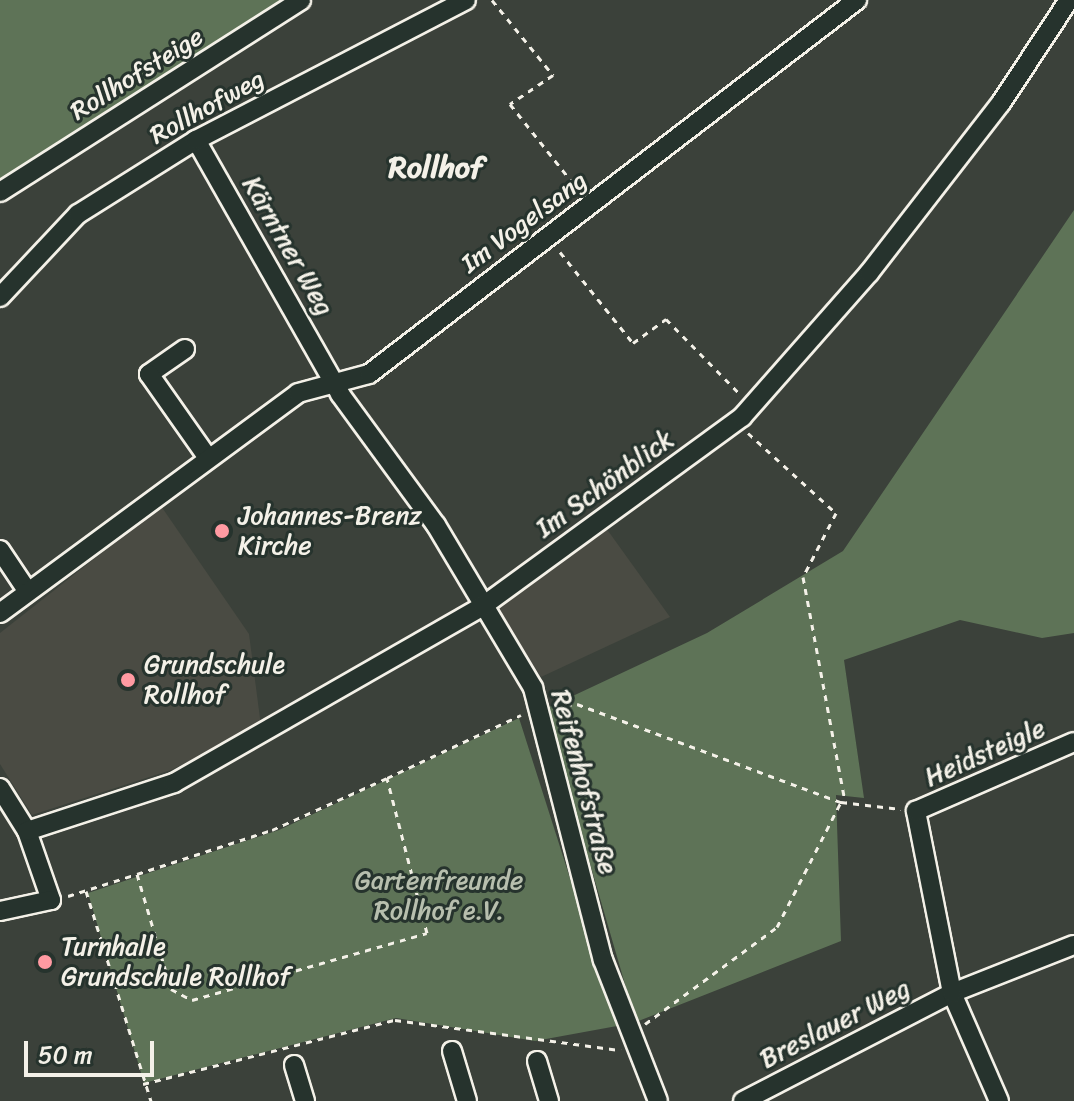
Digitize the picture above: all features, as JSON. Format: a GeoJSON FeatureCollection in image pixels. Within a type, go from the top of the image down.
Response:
{"type":"FeatureCollection","features":[{"type":"Feature","properties":{"kind":"street","name":"Rollhofsteige"},"geometry":{"type":"LineString","coordinates":[[0,192],[301,0]]}},
{"type":"Feature","properties":{"kind":"street","name":"Rollhofweg"},"geometry":{"type":"LineString","coordinates":[[0,297],[78,214],[196,140],[466,0]]}},
{"type":"Feature","properties":{"kind":"street","name":"Im Vogelsang"},"geometry":{"type":"LineString","coordinates":[[0,613],[298,393],[336,379],[369,374],[857,0]]}},
{"type":"Feature","properties":{"kind":"street","name":"Im Schönblick"},"geometry":{"type":"LineString","coordinates":[[27,831],[174,783],[483,606],[735,422],[869,273],[1001,103],[1069,0]]}},
{"type":"Feature","properties":{"kind":"street","name":"Kärntner Weg"},"geometry":{"type":"LineString","coordinates":[[196,140],[336,379]]}},
{"type":"Feature","properties":{"kind":"street"},"geometry":{"type":"LineString","coordinates":[[185,349],[149,374],[208,458]]}},
{"type":"Feature","properties":{"kind":"street","name":"Reifenhofstraße"},"geometry":{"type":"LineString","coordinates":[[336,379],[483,606],[541,706],[603,960],[633,1044],[658,1101]]}},
{"type":"Feature","properties":{"kind":"street"},"geometry":{"type":"LineString","coordinates":[[0,550],[28,592]]}},
{"type":"Feature","properties":{"kind":"street","name":"Heidsteigle"},"geometry":{"type":"LineString","coordinates":[[916,811],[1074,742]]}},
{"type":"Feature","properties":{"kind":"street"},"geometry":{"type":"LineString","coordinates":[[0,788],[27,831],[51,900],[0,911]]}},
{"type":"Feature","properties":{"kind":"street"},"geometry":{"type":"LineString","coordinates":[[916,811],[952,993],[999,1101]]}},
{"type":"Feature","properties":{"kind":"street","name":"Breslauer Weg"},"geometry":{"type":"LineString","coordinates":[[743,1101],[952,993],[1074,945]]}},
{"type":"Feature","properties":{"kind":"street"},"geometry":{"type":"LineString","coordinates":[[452,1051],[467,1101]]}},
{"type":"Feature","properties":{"kind":"street"},"geometry":{"type":"LineString","coordinates":[[537,1061],[549,1101]]}},
{"type":"Feature","properties":{"kind":"street"},"geometry":{"type":"LineString","coordinates":[[294,1065],[305,1101]]}},
{"type":"Feature","properties":{"kind":"path"},"geometry":{"type":"LineString","coordinates":[[492,0],[553,75],[510,104],[590,204]]}},
{"type":"Feature","properties":{"kind":"path"},"geometry":{"type":"LineString","coordinates":[[548,237],[633,343],[666,319],[752,406]]}},
{"type":"Feature","properties":{"kind":"path"},"geometry":{"type":"LineString","coordinates":[[143,1084],[395,1020],[633,1044],[777,927],[843,802],[803,577],[836,513],[735,422]]}},
{"type":"Feature","properties":{"kind":"path"},"geometry":{"type":"LineString","coordinates":[[51,900],[272,830],[541,706],[577,704],[843,802],[916,811]]}},
{"type":"Feature","properties":{"kind":"path"},"geometry":{"type":"LineString","coordinates":[[137,874],[171,989],[192,1000],[427,933],[387,778]]}},
{"type":"Feature","properties":{"kind":"path"},"geometry":{"type":"LineString","coordinates":[[86,891],[143,1084],[151,1101]]}},
{"type":"Feature","properties":{"kind":"shaded area","name":"Grundschule Rollhof"},"geometry":{"type":"Polygon","coordinates":[[[161,506],[249,634],[261,726],[171,770],[32,815],[0,764],[0,633],[161,506]]]}},
{"type":"Feature","properties":{"kind":"shaded area"},"geometry":{"type":"Polygon","coordinates":[[[606,528],[670,617],[541,677],[495,605],[606,528]]]}},
{"type":"Feature","properties":{"kind":"green space"},"geometry":{"type":"Polygon","coordinates":[[[0,0],[290,0],[0,179],[0,0]]]}},
{"type":"Feature","properties":{"kind":"green space"},"geometry":{"type":"Polygon","coordinates":[[[1074,210],[1074,633],[1042,638],[960,620],[844,660],[864,798],[836,795],[841,941],[636,1022],[545,709],[707,633],[843,551],[1074,210]]]}},
{"type":"Feature","properties":{"kind":"green space","name":"Gartenfreunde Rollhof e.V."},"geometry":{"type":"Polygon","coordinates":[[[519,718],[617,1026],[535,1041],[396,1018],[144,1083],[88,893],[279,830],[519,718]]]}},
{"type":"Feature","properties":{"kind":"place","name":"Johannes-Brenz Kirche"},"geometry":{"type":"Point","coordinates":[222,531]}},
{"type":"Feature","properties":{"kind":"place","name":"Grundschule Rollhof"},"geometry":{"type":"Point","coordinates":[128,680]}},
{"type":"Feature","properties":{"kind":"place","name":"Turnhalle Grundschule Rollhof"},"geometry":{"type":"Point","coordinates":[45,962]}},
{"type":"Feature","properties":{"kind":"district","name":"Rollhof"},"geometry":{"type":"Point","coordinates":[436,167]}}]}
